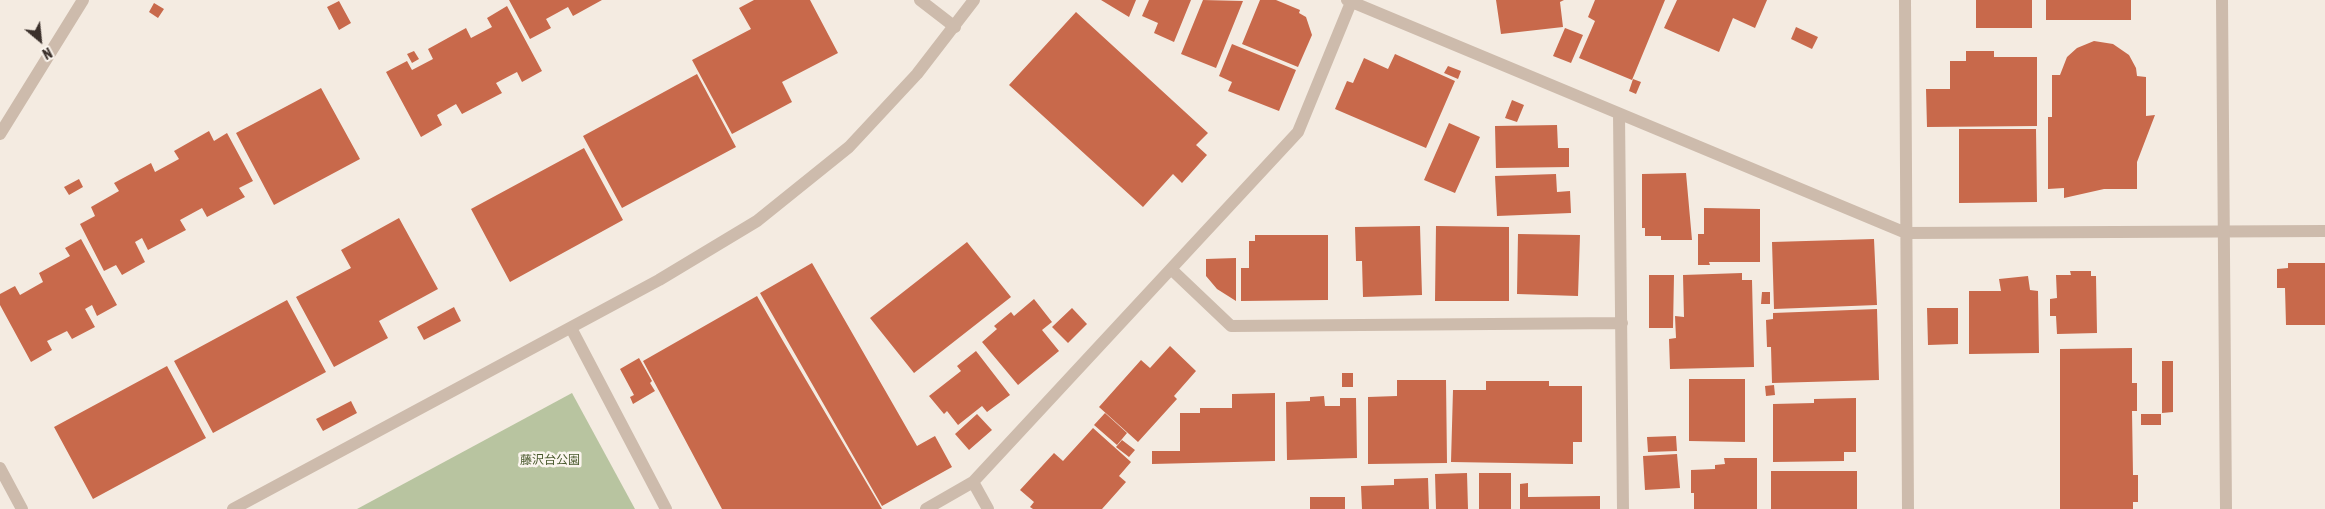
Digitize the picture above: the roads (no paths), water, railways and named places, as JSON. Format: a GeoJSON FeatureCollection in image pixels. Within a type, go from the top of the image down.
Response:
{"type":"FeatureCollection","features":[{"type":"Feature","properties":{"kind":"street"},"geometry":{"type":"LineString","coordinates":[[0,134],[82,0]]}},
{"type":"Feature","properties":{"kind":"street"},"geometry":{"type":"LineString","coordinates":[[920,0],[955,27]]}},
{"type":"Feature","properties":{"kind":"street"},"geometry":{"type":"LineString","coordinates":[[233,509],[659,280],[757,221],[849,147],[917,74],[974,0]]}},
{"type":"Feature","properties":{"kind":"street"},"geometry":{"type":"LineString","coordinates":[[1905,0],[1908,509]]}},
{"type":"Feature","properties":{"kind":"street"},"geometry":{"type":"LineString","coordinates":[[2222,0],[2226,509]]}},
{"type":"Feature","properties":{"kind":"street"},"geometry":{"type":"LineString","coordinates":[[926,509],[973,482],[1298,132],[1350,1],[1906,233],[2325,230]]}},
{"type":"Feature","properties":{"kind":"street"},"geometry":{"type":"LineString","coordinates":[[1619,114],[1623,509]]}},
{"type":"Feature","properties":{"kind":"street"},"geometry":{"type":"LineString","coordinates":[[1171,269],[1231,326],[1622,323]]}},
{"type":"Feature","properties":{"kind":"street"},"geometry":{"type":"LineString","coordinates":[[571,328],[666,509]]}},
{"type":"Feature","properties":{"kind":"street"},"geometry":{"type":"LineString","coordinates":[[0,468],[22,509]]}},
{"type":"Feature","properties":{"kind":"street"},"geometry":{"type":"LineString","coordinates":[[973,482],[988,509]]}},
{"type":"Feature","properties":{"kind":"park label","name":"藤沢台公園"},"geometry":{"type":"Point","coordinates":[550,460]}}]}
